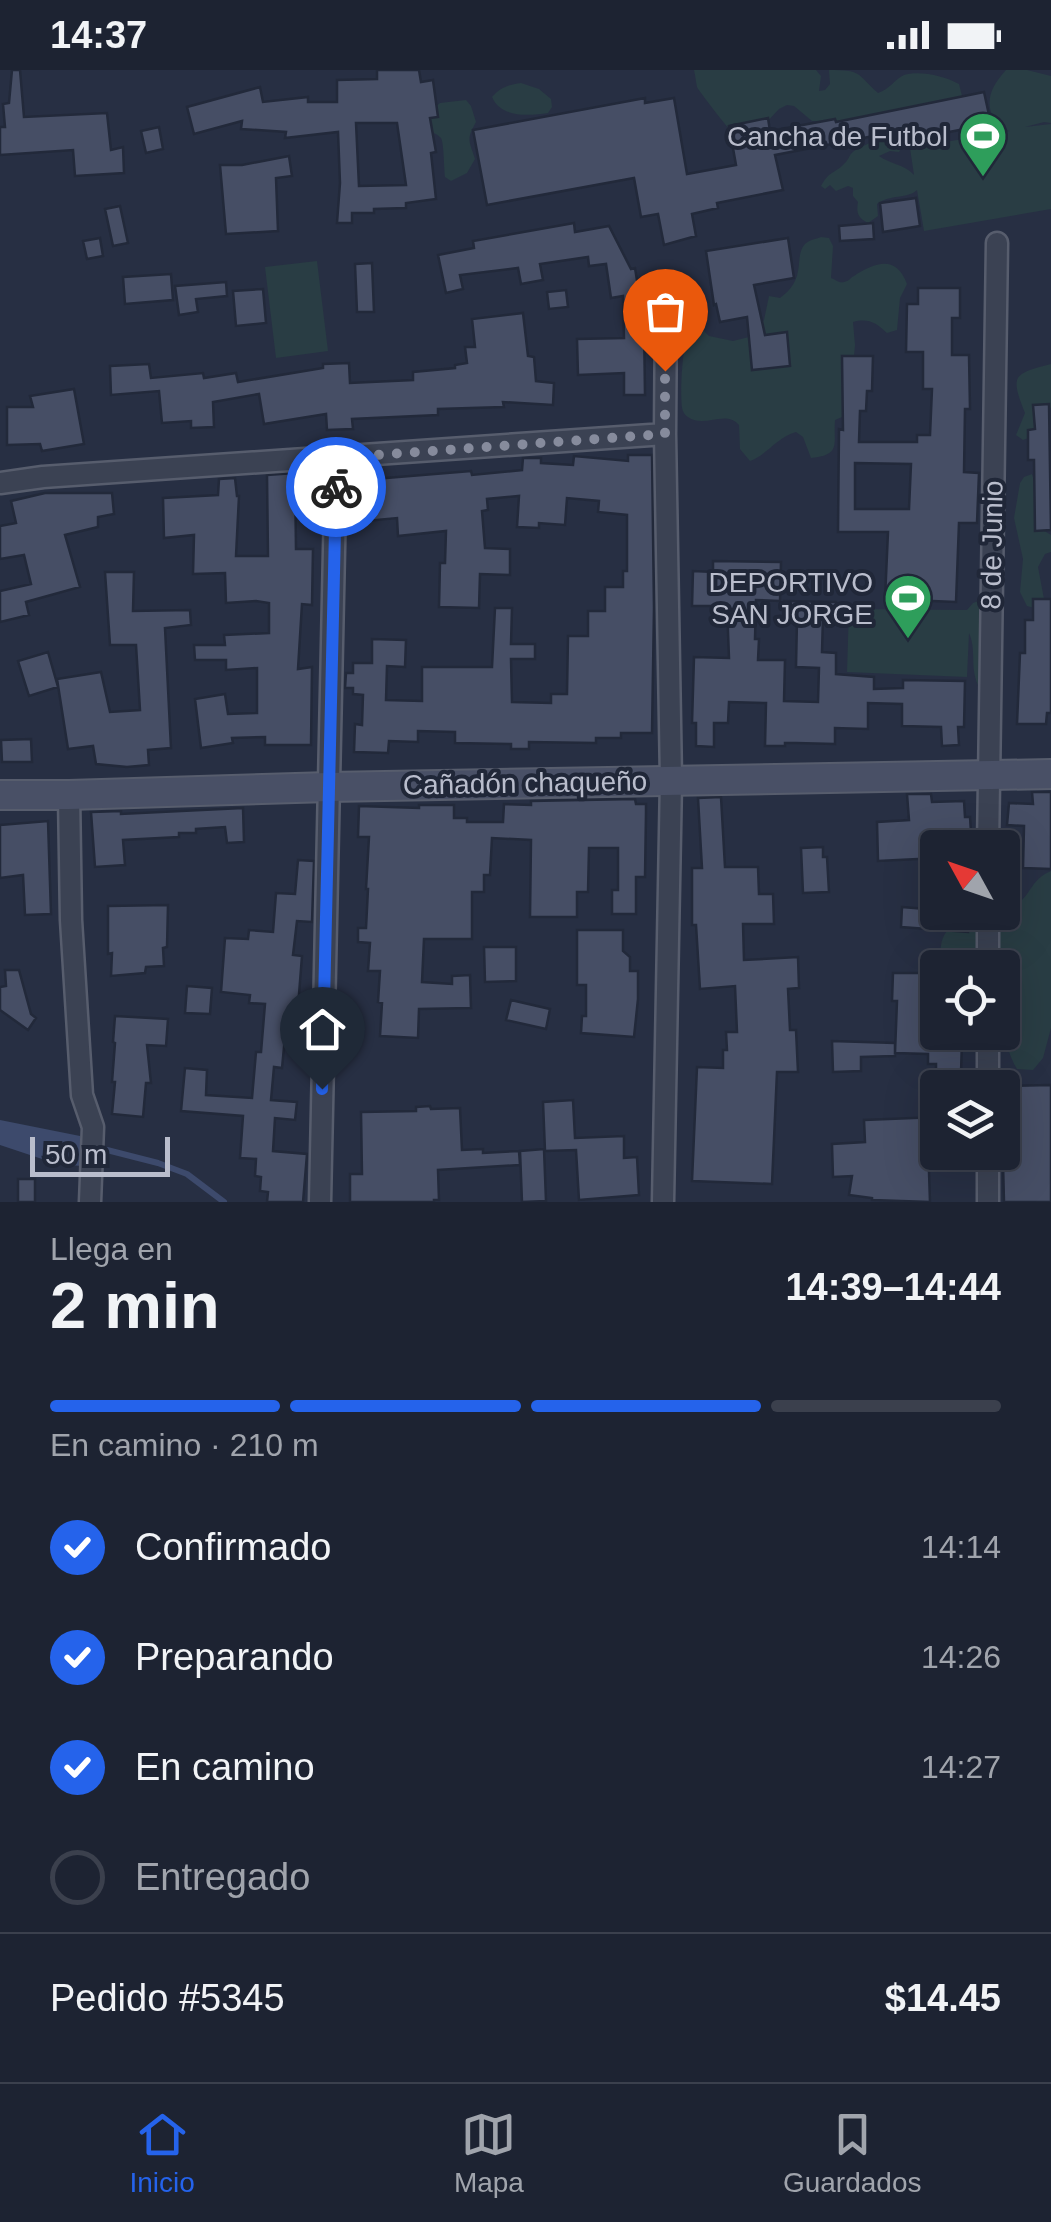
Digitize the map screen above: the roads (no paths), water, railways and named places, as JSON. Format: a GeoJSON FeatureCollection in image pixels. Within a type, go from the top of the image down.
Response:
{"type":"FeatureCollection","features":[{"type":"Feature","properties":{"kind":"main road","name":"Cañadón chaqueño"},"geometry":{"type":"LineString","coordinates":[[0,795],[1051,774]]}},
{"type":"Feature","properties":{"kind":"street","name":"8 de Junio"},"geometry":{"type":"LineString","coordinates":[[988,830],[997,243]]}},
{"type":"Feature","properties":{"kind":"street"},"geometry":{"type":"LineString","coordinates":[[662,1202],[671,780],[666,308]]}},
{"type":"Feature","properties":{"kind":"street"},"geometry":{"type":"LineString","coordinates":[[0,484],[665,434]]}},
{"type":"Feature","properties":{"kind":"street"},"geometry":{"type":"LineString","coordinates":[[320,1202],[336,458]]}},
{"type":"Feature","properties":{"kind":"street"},"geometry":{"type":"LineString","coordinates":[[69,795],[82,1094],[93,1127],[90,1202]]}},
{"type":"Feature","properties":{"kind":"street"},"geometry":{"type":"LineString","coordinates":[[988,1170],[988,1202]]}},
{"type":"Feature","properties":{"kind":"water"},"geometry":{"type":"Polygon","coordinates":[[[0,1120],[80,1136],[82,1166],[57,1164],[0,1145],[0,1120]]]}},
{"type":"Feature","properties":{"kind":"waterway"},"geometry":{"type":"LineString","coordinates":[[107,1150],[187,1174],[224,1202]]}},
{"type":"Feature","properties":{"kind":"place","name":"Cancha de Futbol"},"geometry":{"type":"Point","coordinates":[983,178]}},
{"type":"Feature","properties":{"kind":"place","name":"DEPORTIVO SAN JORGE"},"geometry":{"type":"Point","coordinates":[908,640]}}]}
